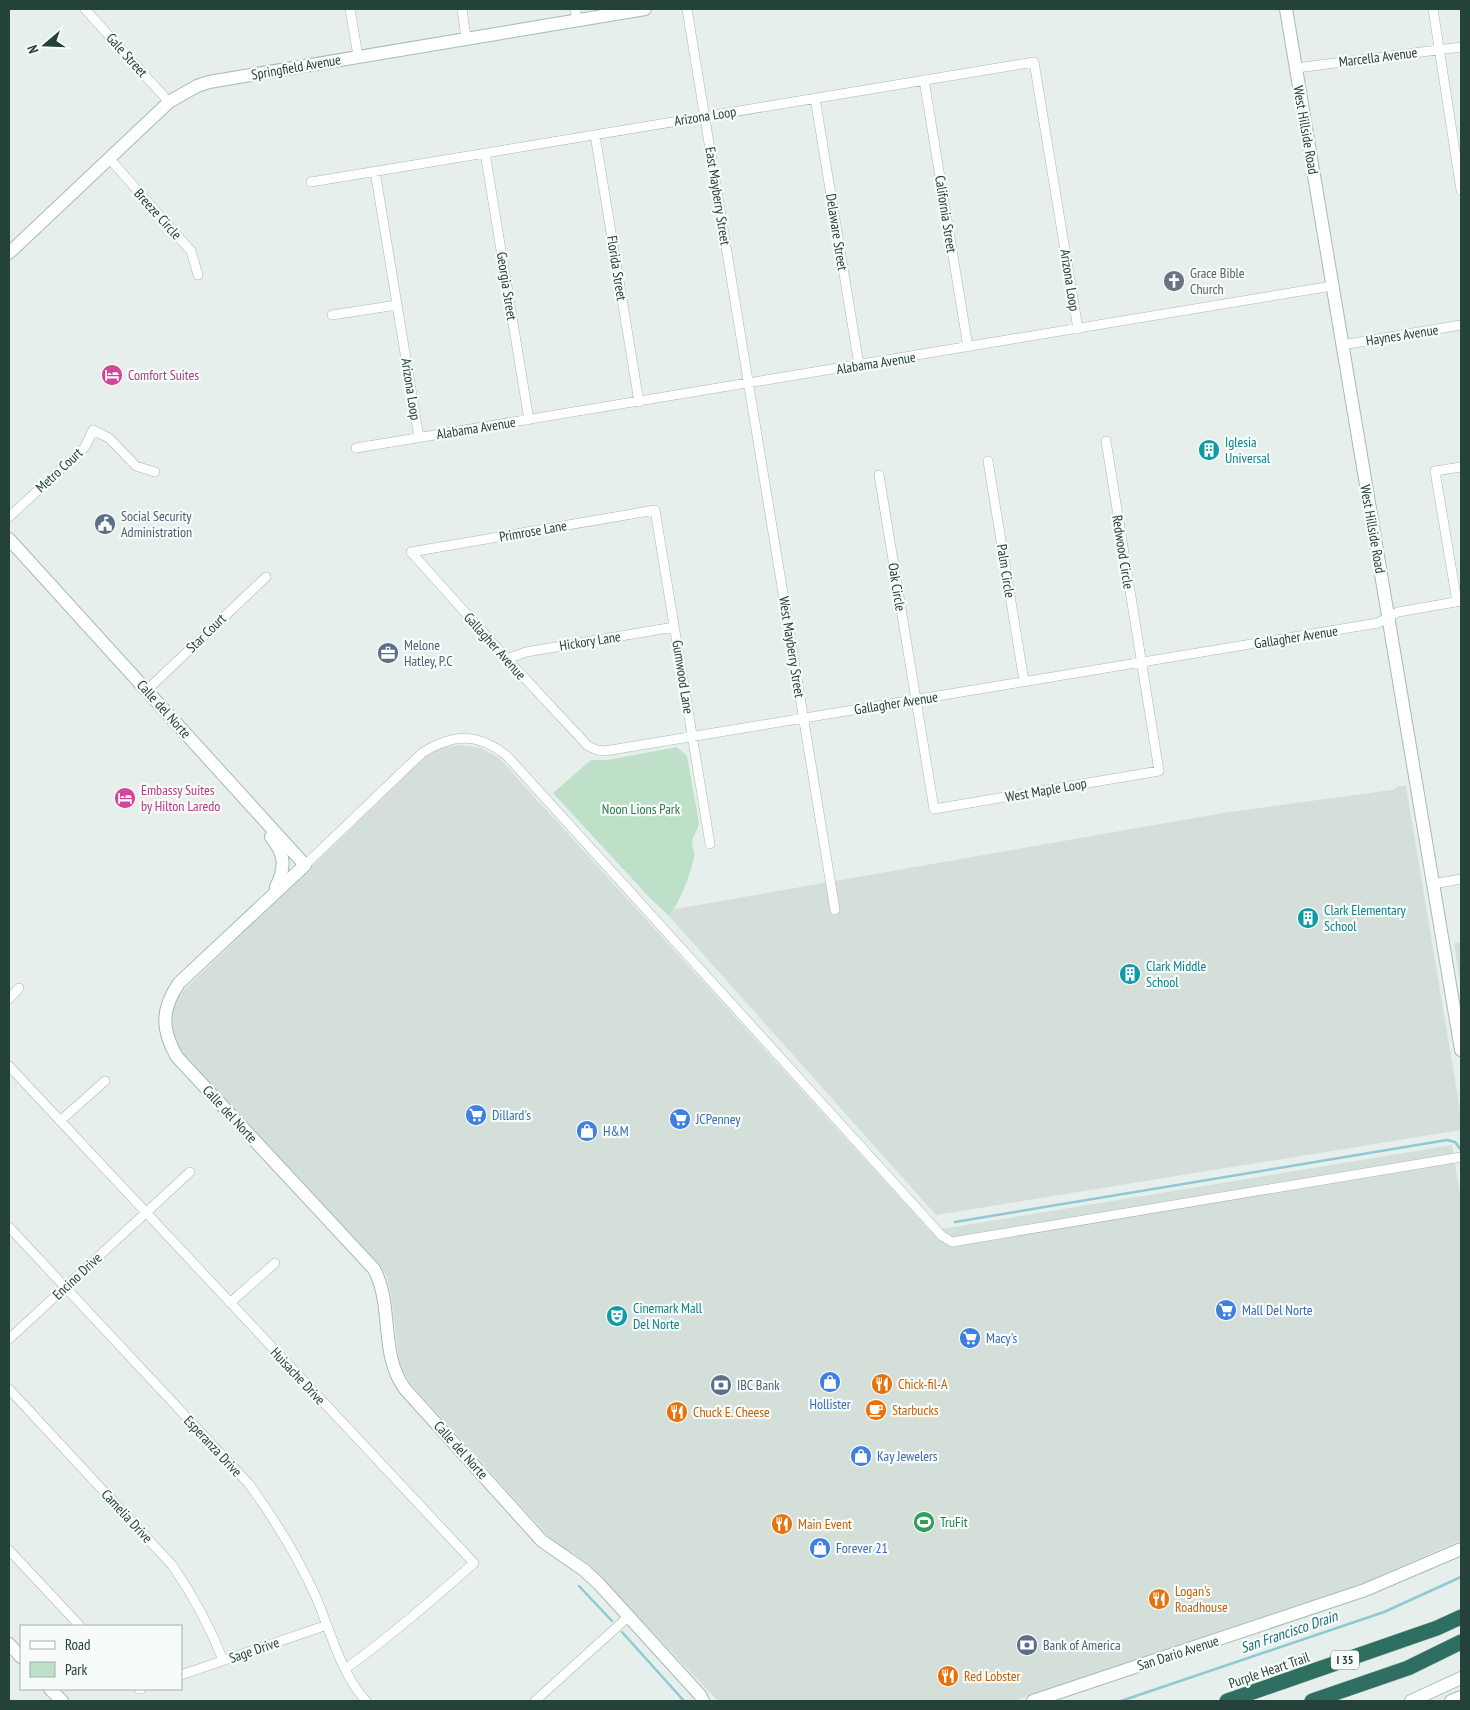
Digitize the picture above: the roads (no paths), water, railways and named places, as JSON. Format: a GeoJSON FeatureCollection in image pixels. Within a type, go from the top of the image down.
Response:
{"type":"FeatureCollection","features":[{"type":"Feature","properties":{"kind":"highway","name":"Purple Heart Trail"},"geometry":{"type":"LineString","coordinates":[[1227,1701],[1437,1628],[1461,1617]]}},
{"type":"Feature","properties":{"kind":"highway","name":"I 35"},"geometry":{"type":"LineString","coordinates":[[1312,1701],[1408,1668],[1461,1642]]}},
{"type":"Feature","properties":{"kind":"highway"},"geometry":{"type":"LineString","coordinates":[[1408,1668],[1461,1650]]}},
{"type":"Feature","properties":{"kind":"street","name":"Gale Street"},"geometry":{"type":"LineString","coordinates":[[85,9],[169,102]]}},
{"type":"Feature","properties":{"kind":"street"},"geometry":{"type":"LineString","coordinates":[[350,9],[358,56]]}},
{"type":"Feature","properties":{"kind":"street"},"geometry":{"type":"LineString","coordinates":[[462,9],[466,38]]}},
{"type":"Feature","properties":{"kind":"street","name":"Springfield Avenue"},"geometry":{"type":"LineString","coordinates":[[9,253],[169,102],[197,86],[209,82],[466,38],[576,14],[644,9]]}},
{"type":"Feature","properties":{"kind":"street","name":"East Mayberry Street"},"geometry":{"type":"LineString","coordinates":[[687,9],[749,384]]}},
{"type":"Feature","properties":{"kind":"street","name":"West Hillside Road"},"geometry":{"type":"LineString","coordinates":[[1286,9],[1461,1050]]}},
{"type":"Feature","properties":{"kind":"street"},"geometry":{"type":"LineString","coordinates":[[1433,9],[1461,190]]}},
{"type":"Feature","properties":{"kind":"street","name":"Marcella Avenue"},"geometry":{"type":"LineString","coordinates":[[1296,68],[1461,47]]}},
{"type":"Feature","properties":{"kind":"street","name":"Arizona Loop"},"geometry":{"type":"LineString","coordinates":[[419,438],[376,171],[705,116],[1034,62],[1078,329]]}},
{"type":"Feature","properties":{"kind":"street","name":"California Street"},"geometry":{"type":"LineString","coordinates":[[924,80],[968,347]]}},
{"type":"Feature","properties":{"kind":"street","name":"Delaware Street"},"geometry":{"type":"LineString","coordinates":[[815,98],[858,365]]}},
{"type":"Feature","properties":{"kind":"street","name":"Florida Street"},"geometry":{"type":"LineString","coordinates":[[595,135],[639,402]]}},
{"type":"Feature","properties":{"kind":"street","name":"Georgia Street"},"geometry":{"type":"LineString","coordinates":[[485,153],[529,420]]}},
{"type":"Feature","properties":{"kind":"street","name":"Breeze Circle"},"geometry":{"type":"LineString","coordinates":[[108,158],[191,251],[198,275]]}},
{"type":"Feature","properties":{"kind":"street"},"geometry":{"type":"LineString","coordinates":[[310,182],[376,171]]}},
{"type":"Feature","properties":{"kind":"street","name":"Alabama Avenue"},"geometry":{"type":"LineString","coordinates":[[356,448],[1332,286]]}},
{"type":"Feature","properties":{"kind":"street"},"geometry":{"type":"LineString","coordinates":[[332,315],[397,305]]}},
{"type":"Feature","properties":{"kind":"street","name":"Haynes Avenue"},"geometry":{"type":"LineString","coordinates":[[1342,345],[1461,325]]}},
{"type":"Feature","properties":{"kind":"street","name":"West Mayberry Street"},"geometry":{"type":"LineString","coordinates":[[749,384],[836,910]]}},
{"type":"Feature","properties":{"kind":"street","name":"Metro Court"},"geometry":{"type":"LineString","coordinates":[[9,517],[85,447],[93,430],[109,438],[136,466],[155,472]]}},
{"type":"Feature","properties":{"kind":"street","name":"Redwood Circle"},"geometry":{"type":"LineString","coordinates":[[1106,441],[1141,662]]}},
{"type":"Feature","properties":{"kind":"street","name":"Palm Circle"},"geometry":{"type":"LineString","coordinates":[[988,461],[1024,682]]}},
{"type":"Feature","properties":{"kind":"street"},"geometry":{"type":"LineString","coordinates":[[1459,601],[1435,471],[1461,466]]}},
{"type":"Feature","properties":{"kind":"street","name":"Oak Circle"},"geometry":{"type":"LineString","coordinates":[[879,475],[916,699]]}},
{"type":"Feature","properties":{"kind":"street","name":"Primrose Lane"},"geometry":{"type":"LineString","coordinates":[[412,552],[655,510]]}},
{"type":"Feature","properties":{"kind":"street","name":"Gumwood Lane"},"geometry":{"type":"LineString","coordinates":[[655,510],[710,844]]}},
{"type":"Feature","properties":{"kind":"street","name":"Calle del Norte"},"geometry":{"type":"LineString","coordinates":[[9,539],[305,865],[179,983],[169,999],[165,1013],[166,1034],[170,1046],[177,1057],[374,1269],[382,1287],[391,1360],[398,1379],[405,1389],[542,1541],[584,1570],[599,1584],[702,1698]]}},
{"type":"Feature","properties":{"kind":"street","name":"Gallagher Avenue"},"geometry":{"type":"LineString","coordinates":[[412,552],[507,659],[588,746],[596,750],[605,751],[1378,623],[1398,612],[1459,601]]}},
{"type":"Feature","properties":{"kind":"street","name":"Star Court"},"geometry":{"type":"LineString","coordinates":[[147,690],[266,577]]}},
{"type":"Feature","properties":{"kind":"street","name":"Hickory Lane"},"geometry":{"type":"LineString","coordinates":[[507,659],[526,652],[674,627]]}},
{"type":"Feature","properties":{"kind":"street","name":"West Maple Loop"},"geometry":{"type":"LineString","coordinates":[[916,699],[934,809],[1159,771],[1141,662]]}},
{"type":"Feature","properties":{"kind":"street"},"geometry":{"type":"LineString","coordinates":[[305,865],[428,749],[455,738],[475,739],[497,748],[512,761],[942,1236],[952,1242],[1461,1158]]}},
{"type":"Feature","properties":{"kind":"street"},"geometry":{"type":"LineString","coordinates":[[253,808],[258,823],[276,843],[282,856],[282,875],[272,895]]}},
{"type":"Feature","properties":{"kind":"street"},"geometry":{"type":"LineString","coordinates":[[1433,884],[1461,879]]}},
{"type":"Feature","properties":{"kind":"street"},"geometry":{"type":"LineString","coordinates":[[9,999],[19,988]]}},
{"type":"Feature","properties":{"kind":"street","name":"Huisache Drive"},"geometry":{"type":"LineString","coordinates":[[9,1066],[144,1213],[474,1563],[426,1607],[383,1642],[345,1669]]}},
{"type":"Feature","properties":{"kind":"street"},"geometry":{"type":"LineString","coordinates":[[60,1121],[105,1080]]}},
{"type":"Feature","properties":{"kind":"street","name":"Encino Drive"},"geometry":{"type":"LineString","coordinates":[[9,1339],[190,1172]]}},
{"type":"Feature","properties":{"kind":"street","name":"Esperanza Drive"},"geometry":{"type":"LineString","coordinates":[[9,1227],[249,1484],[296,1556],[315,1596],[345,1669],[366,1701]]}},
{"type":"Feature","properties":{"kind":"street"},"geometry":{"type":"LineString","coordinates":[[230,1304],[275,1263]]}},
{"type":"Feature","properties":{"kind":"street","name":"Camelia Drive"},"geometry":{"type":"LineString","coordinates":[[9,1389],[172,1565],[192,1593],[211,1628],[223,1660]]}},
{"type":"Feature","properties":{"kind":"street","name":"San Dario Avenue"},"geometry":{"type":"LineString","coordinates":[[1033,1701],[1356,1593],[1402,1575],[1461,1548]]}},
{"type":"Feature","properties":{"kind":"street"},"geometry":{"type":"LineString","coordinates":[[9,1550],[79,1625]]}},
{"type":"Feature","properties":{"kind":"street"},"geometry":{"type":"LineString","coordinates":[[535,1701],[628,1617]]}},
{"type":"Feature","properties":{"kind":"street","name":"Sage Drive"},"geometry":{"type":"LineString","coordinates":[[182,1675],[327,1626]]}},
{"type":"Feature","properties":{"kind":"street"},"geometry":{"type":"LineString","coordinates":[[9,1644],[20,1657]]}},
{"type":"Feature","properties":{"kind":"street"},"geometry":{"type":"LineString","coordinates":[[1411,1701],[1461,1678]]}},
{"type":"Feature","properties":{"kind":"street"},"geometry":{"type":"LineString","coordinates":[[1450,1701],[1461,1697]]}},
{"type":"Feature","properties":{"kind":"street"},"geometry":{"type":"LineString","coordinates":[[702,1698],[714,1701]]}},
{"type":"Feature","properties":{"kind":"waterway"},"geometry":{"type":"LineString","coordinates":[[955,1222],[1447,1140],[1455,1142],[1461,1150]]}},
{"type":"Feature","properties":{"kind":"waterway","name":"San Francisco Drain"},"geometry":{"type":"LineString","coordinates":[[1121,1701],[1384,1612],[1461,1577]]}},
{"type":"Feature","properties":{"kind":"waterway"},"geometry":{"type":"LineString","coordinates":[[579,1586],[612,1621]]}},
{"type":"Feature","properties":{"kind":"waterway"},"geometry":{"type":"LineString","coordinates":[[622,1632],[684,1701]]}},
{"type":"Feature","properties":{"kind":"place","name":"Grace Bible Church"},"geometry":{"type":"Point","coordinates":[1174,281]}},
{"type":"Feature","properties":{"kind":"place","name":"Comfort Suites"},"geometry":{"type":"Point","coordinates":[112,375]}},
{"type":"Feature","properties":{"kind":"place","name":"Iglesia Universal"},"geometry":{"type":"Point","coordinates":[1209,450]}},
{"type":"Feature","properties":{"kind":"place","name":"Social Security Administration"},"geometry":{"type":"Point","coordinates":[105,524]}},
{"type":"Feature","properties":{"kind":"place","name":"Melone Hatley, P.C"},"geometry":{"type":"Point","coordinates":[388,653]}},
{"type":"Feature","properties":{"kind":"place","name":"Embassy Suites by Hilton Laredo"},"geometry":{"type":"Point","coordinates":[125,798]}},
{"type":"Feature","properties":{"kind":"place","name":"Clark Elementary School"},"geometry":{"type":"Point","coordinates":[1308,918]}},
{"type":"Feature","properties":{"kind":"place","name":"Clark Middle School"},"geometry":{"type":"Point","coordinates":[1130,974]}},
{"type":"Feature","properties":{"kind":"place","name":"Dillard's"},"geometry":{"type":"Point","coordinates":[476,1115]}},
{"type":"Feature","properties":{"kind":"place","name":"JCPenney"},"geometry":{"type":"Point","coordinates":[680,1119]}},
{"type":"Feature","properties":{"kind":"place","name":"H&M"},"geometry":{"type":"Point","coordinates":[587,1131]}},
{"type":"Feature","properties":{"kind":"place","name":"Mall Del Norte"},"geometry":{"type":"Point","coordinates":[1226,1310]}},
{"type":"Feature","properties":{"kind":"place","name":"Cinemark Mall Del Norte"},"geometry":{"type":"Point","coordinates":[617,1316]}},
{"type":"Feature","properties":{"kind":"place","name":"Macy's"},"geometry":{"type":"Point","coordinates":[970,1338]}},
{"type":"Feature","properties":{"kind":"place","name":"Hollister"},"geometry":{"type":"Point","coordinates":[830,1382]}},
{"type":"Feature","properties":{"kind":"place","name":"Chick-fil-A"},"geometry":{"type":"Point","coordinates":[882,1384]}},
{"type":"Feature","properties":{"kind":"place","name":"IBC Bank"},"geometry":{"type":"Point","coordinates":[721,1385]}},
{"type":"Feature","properties":{"kind":"place","name":"Starbucks"},"geometry":{"type":"Point","coordinates":[876,1410]}},
{"type":"Feature","properties":{"kind":"place","name":"Chuck E. Cheese"},"geometry":{"type":"Point","coordinates":[677,1412]}},
{"type":"Feature","properties":{"kind":"place","name":"Kay Jewelers"},"geometry":{"type":"Point","coordinates":[861,1456]}},
{"type":"Feature","properties":{"kind":"place","name":"TruFit"},"geometry":{"type":"Point","coordinates":[924,1522]}},
{"type":"Feature","properties":{"kind":"place","name":"Main Event"},"geometry":{"type":"Point","coordinates":[782,1524]}},
{"type":"Feature","properties":{"kind":"place","name":"Forever 21"},"geometry":{"type":"Point","coordinates":[820,1548]}},
{"type":"Feature","properties":{"kind":"place","name":"Logan's Roadhouse"},"geometry":{"type":"Point","coordinates":[1159,1599]}},
{"type":"Feature","properties":{"kind":"place","name":"Bank of America"},"geometry":{"type":"Point","coordinates":[1027,1645]}},
{"type":"Feature","properties":{"kind":"place","name":"Red Lobster"},"geometry":{"type":"Point","coordinates":[948,1676]}},
{"type":"Feature","properties":{"kind":"park label","name":"Noon Lions Park"},"geometry":{"type":"Point","coordinates":[641,809]}}]}
